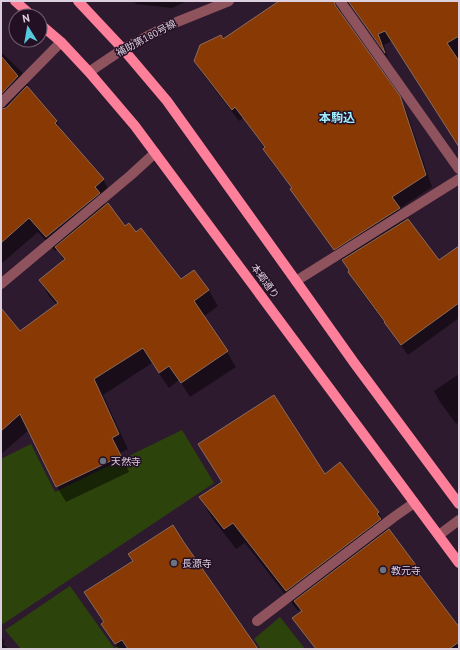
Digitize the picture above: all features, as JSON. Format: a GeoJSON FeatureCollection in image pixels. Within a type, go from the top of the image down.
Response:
{"type":"FeatureCollection","features":[{"type":"Feature","properties":{"kind":"main road"},"geometry":{"type":"LineString","coordinates":[[15,1],[23,8]]}},
{"type":"Feature","properties":{"kind":"main road"},"geometry":{"type":"LineString","coordinates":[[78,1],[123,49],[167,101],[355,364],[459,504]]}},
{"type":"Feature","properties":{"kind":"main road","name":"本郷通り"},"geometry":{"type":"LineString","coordinates":[[48,31],[61,42],[89,72],[135,126],[459,563]]}},
{"type":"Feature","properties":{"kind":"street"},"geometry":{"type":"LineString","coordinates":[[340,1],[459,169]]}},
{"type":"Feature","properties":{"kind":"street","name":"補助第180号線"},"geometry":{"type":"LineString","coordinates":[[89,72],[123,49],[166,26],[224,2]]}},
{"type":"Feature","properties":{"kind":"street"},"geometry":{"type":"LineString","coordinates":[[1,104],[61,42]]}},
{"type":"Feature","properties":{"kind":"street"},"geometry":{"type":"LineString","coordinates":[[1,284],[131,175],[155,153]]}},
{"type":"Feature","properties":{"kind":"street"},"geometry":{"type":"LineString","coordinates":[[296,281],[459,179]]}},
{"type":"Feature","properties":{"kind":"street"},"geometry":{"type":"LineString","coordinates":[[257,621],[414,503]]}},
{"type":"Feature","properties":{"kind":"street"},"geometry":{"type":"LineString","coordinates":[[438,535],[459,520]]}},
{"type":"Feature","properties":{"kind":"green space"},"geometry":{"type":"Polygon","coordinates":[[[182,430],[214,483],[3,624],[1,622],[1,459],[31,444],[55,492],[182,430]]]}},
{"type":"Feature","properties":{"kind":"green space"},"geometry":{"type":"Polygon","coordinates":[[[70,586],[114,648],[118,646],[120,649],[21,649],[5,630],[70,586]]]}},
{"type":"Feature","properties":{"kind":"green space"},"geometry":{"type":"Polygon","coordinates":[[[280,617],[305,649],[261,649],[254,639],[280,617]]]}},
{"type":"Feature","properties":{"kind":"building"},"geometry":{"type":"Polygon","coordinates":[[[279,1],[334,1],[335,5],[400,96],[426,175],[392,197],[400,208],[334,250],[290,189],[292,188],[263,149],[265,147],[235,107],[232,110],[194,61],[200,45],[221,35],[223,39],[279,1]]]}},
{"type":"Feature","properties":{"kind":"building"},"geometry":{"type":"Polygon","coordinates":[[[348,1],[459,1],[459,36],[447,43],[459,61],[459,147],[385,31],[378,34],[385,53],[348,1]]]}},
{"type":"Feature","properties":{"kind":"building"},"geometry":{"type":"Polygon","coordinates":[[[1,56],[18,76],[1,94],[1,56]]]}},
{"type":"Feature","properties":{"kind":"building"},"geometry":{"type":"Polygon","coordinates":[[[27,86],[57,121],[55,123],[104,179],[95,187],[100,193],[46,237],[29,218],[1,243],[1,109],[6,108],[27,86]]]}},
{"type":"Feature","properties":{"kind":"building"},"geometry":{"type":"Polygon","coordinates":[[[108,203],[125,226],[129,223],[136,232],[141,228],[181,279],[194,270],[209,290],[194,301],[228,351],[181,383],[169,366],[159,373],[143,348],[94,379],[119,434],[112,438],[121,456],[56,487],[20,414],[1,431],[1,308],[20,331],[58,303],[39,280],[65,259],[55,247],[108,203]]]}},
{"type":"Feature","properties":{"kind":"building"},"geometry":{"type":"Polygon","coordinates":[[[408,219],[439,260],[459,246],[459,303],[401,345],[348,272],[349,270],[342,260],[408,219]]]}},
{"type":"Feature","properties":{"kind":"building"},"geometry":{"type":"Polygon","coordinates":[[[274,395],[325,474],[340,462],[379,512],[377,514],[381,519],[286,591],[233,523],[224,529],[199,497],[222,482],[198,444],[274,395]]]}},
{"type":"Feature","properties":{"kind":"building"},"geometry":{"type":"Polygon","coordinates":[[[173,525],[258,649],[128,649],[122,640],[115,644],[101,624],[104,622],[84,592],[133,561],[128,554],[173,525]]]}},
{"type":"Feature","properties":{"kind":"building","name":"教元寺"},"geometry":{"type":"Polygon","coordinates":[[[389,529],[421,572],[419,574],[459,627],[459,642],[449,649],[316,649],[292,618],[302,611],[294,601],[389,529]]]}},
{"type":"Feature","properties":{"kind":"place","name":"天然寺"},"geometry":{"type":"Point","coordinates":[103,461]}},
{"type":"Feature","properties":{"kind":"place","name":"長源寺"},"geometry":{"type":"Point","coordinates":[174,563]}},
{"type":"Feature","properties":{"kind":"place","name":"教元寺"},"geometry":{"type":"Point","coordinates":[383,570]}},
{"type":"Feature","properties":{"kind":"district","name":"本駒込"},"geometry":{"type":"Point","coordinates":[337,117]}}]}
